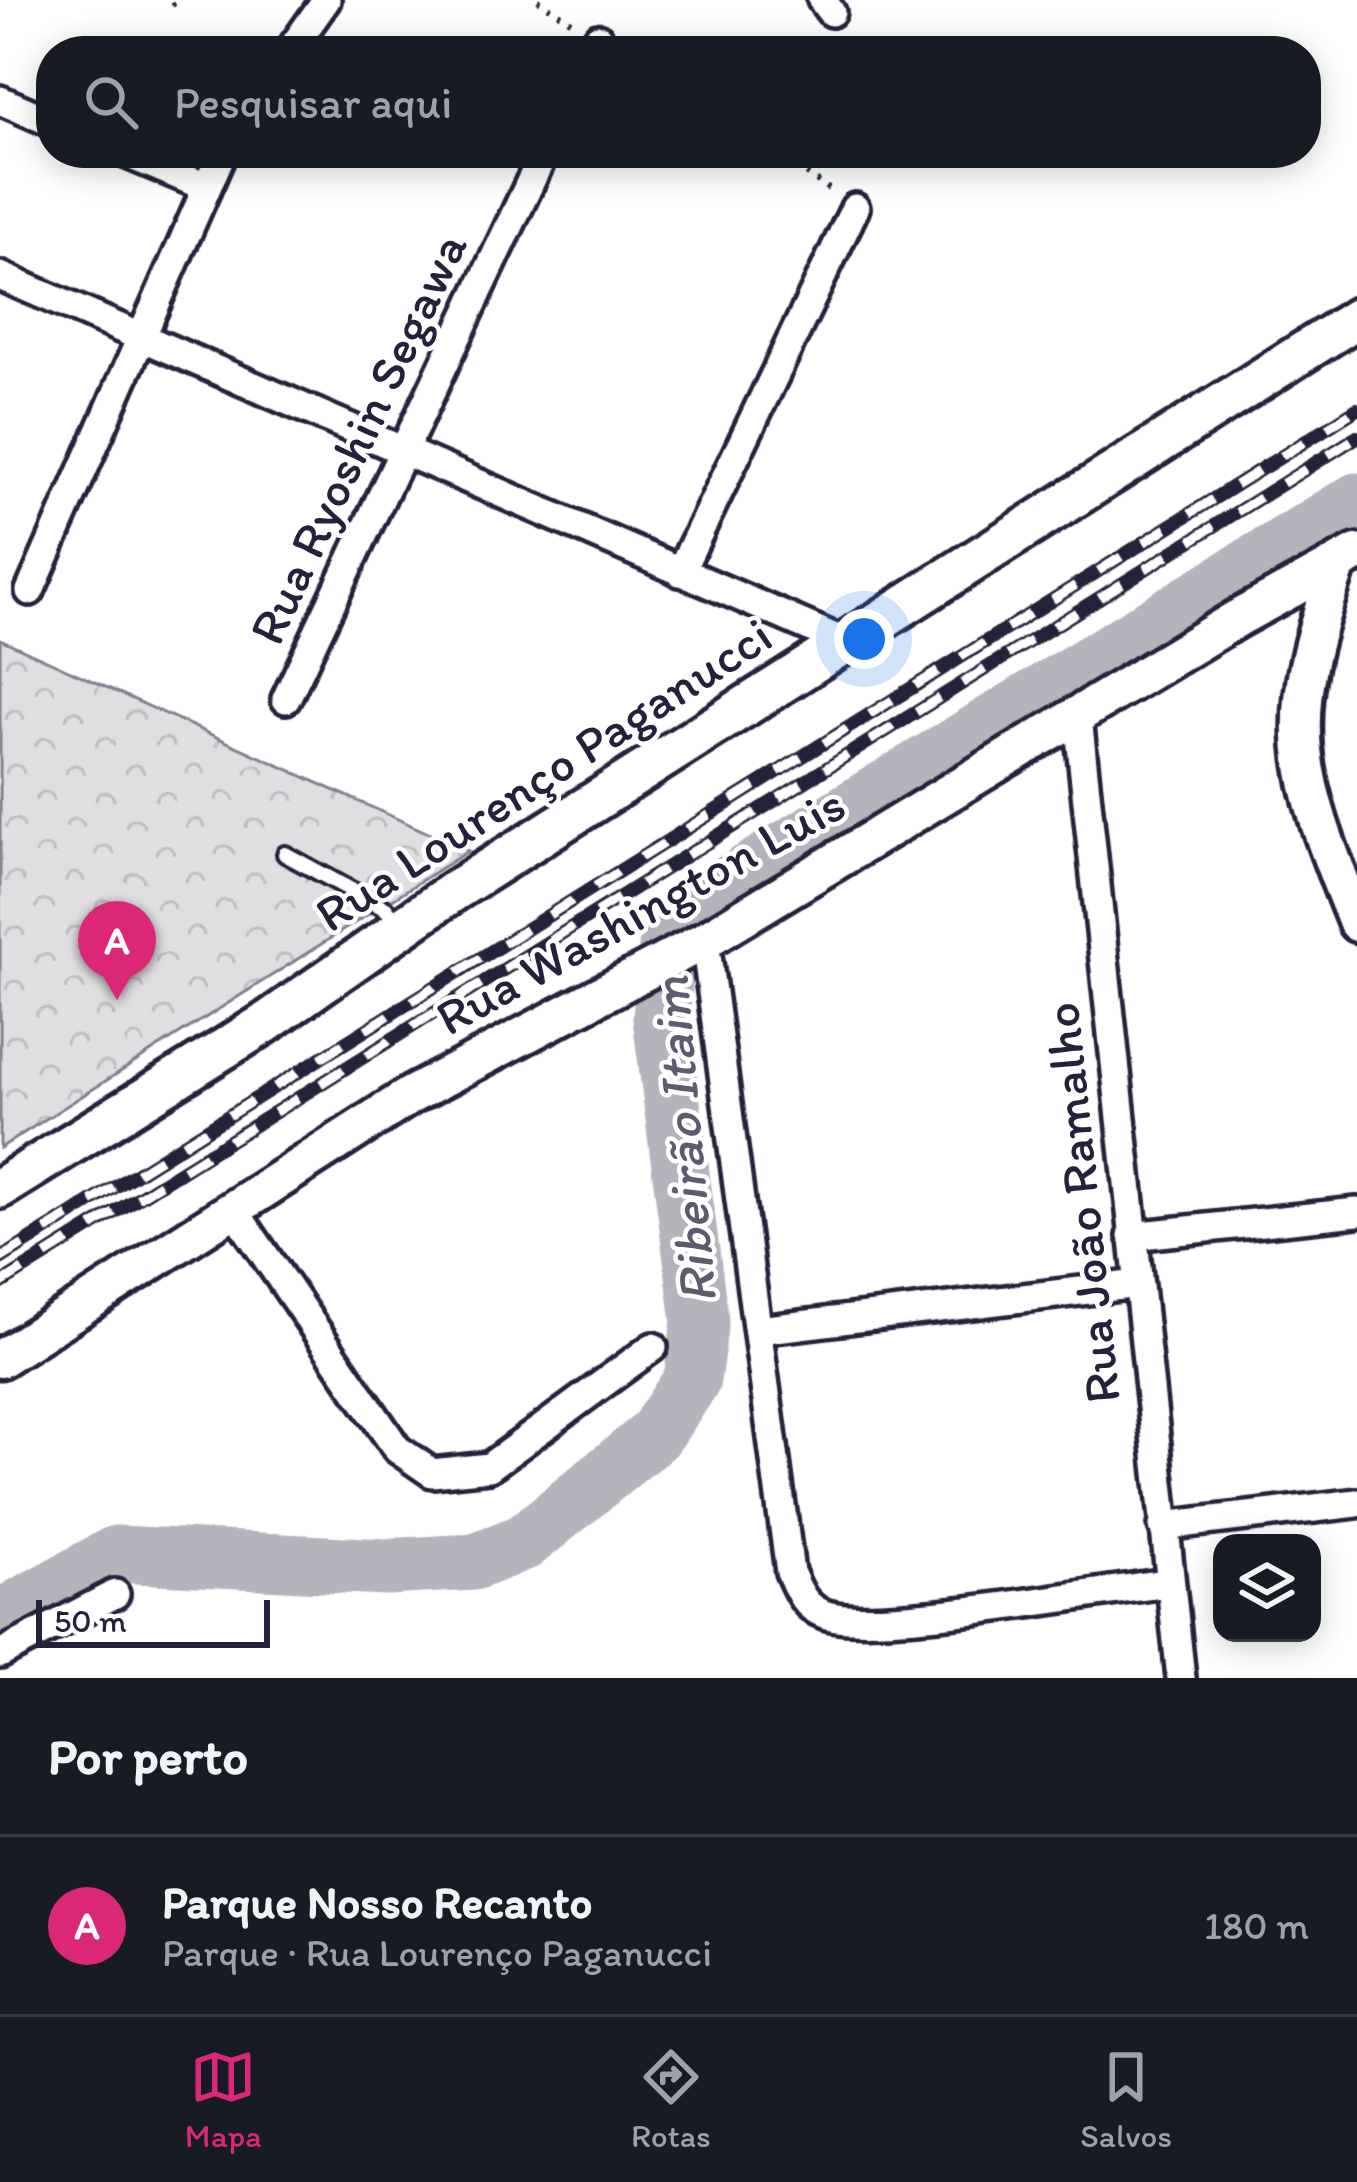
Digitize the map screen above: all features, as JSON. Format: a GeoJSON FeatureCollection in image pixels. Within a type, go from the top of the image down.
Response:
{"type":"FeatureCollection","features":[{"type":"Feature","properties":{"kind":"main road","name":"Rua Lourenço Paganucci"},"geometry":{"type":"LineString","coordinates":[[0,1189],[264,1024],[403,927],[1205,410],[1357,318]]}},
{"type":"Feature","properties":{"kind":"street"},"geometry":{"type":"LineString","coordinates":[[301,36],[326,0]]}},
{"type":"Feature","properties":{"kind":"street"},"geometry":{"type":"LineString","coordinates":[[0,100],[36,116]]}},
{"type":"Feature","properties":{"kind":"street"},"geometry":{"type":"LineString","coordinates":[[161,168],[206,187]]}},
{"type":"Feature","properties":{"kind":"street"},"geometry":{"type":"LineString","coordinates":[[30,591],[215,168]]}},
{"type":"Feature","properties":{"kind":"street","name":"Rua Ryoshin Segawa"},"geometry":{"type":"LineString","coordinates":[[286,699],[537,168]]}},
{"type":"Feature","properties":{"kind":"street"},"geometry":{"type":"LineString","coordinates":[[680,572],[855,208]]}},
{"type":"Feature","properties":{"kind":"street"},"geometry":{"type":"LineString","coordinates":[[0,276],[844,642]]}},
{"type":"Feature","properties":{"kind":"street"},"geometry":{"type":"LineString","coordinates":[[1347,558],[1312,636],[1298,729],[1309,790],[1357,923]]}},
{"type":"Feature","properties":{"kind":"street","name":"Rua Washington Luis"},"geometry":{"type":"LineString","coordinates":[[0,1359],[411,1095],[688,947],[1238,618],[1347,558]]}},
{"type":"Feature","properties":{"kind":"street","name":"Rua João Ramalho"},"geometry":{"type":"LineString","coordinates":[[1078,717],[1167,1583],[1181,1678]]}},
{"type":"Feature","properties":{"kind":"street"},"geometry":{"type":"LineString","coordinates":[[688,947],[759,1330],[790,1572],[802,1599],[822,1614],[846,1618],[1167,1583]]}},
{"type":"Feature","properties":{"kind":"street"},"geometry":{"type":"LineString","coordinates":[[232,1207],[397,1449],[432,1473],[489,1467],[653,1347]]}},
{"type":"Feature","properties":{"kind":"street"},"geometry":{"type":"LineString","coordinates":[[1132,1236],[1357,1212]]}},
{"type":"Feature","properties":{"kind":"street"},"geometry":{"type":"LineString","coordinates":[[759,1330],[1138,1284]]}},
{"type":"Feature","properties":{"kind":"street"},"geometry":{"type":"LineString","coordinates":[[1163,1526],[1357,1503]]}},
{"type":"Feature","properties":{"kind":"street"},"geometry":{"type":"LineString","coordinates":[[0,1654],[115,1594]]}},
{"type":"Feature","properties":{"kind":"lane"},"geometry":{"type":"LineString","coordinates":[[286,854],[386,909],[403,927]]}},
{"type":"Feature","properties":{"kind":"path"},"geometry":{"type":"LineString","coordinates":[[798,168],[855,208]]}},
{"type":"Feature","properties":{"kind":"green space"},"geometry":{"type":"Polygon","coordinates":[[[0,639],[468,851],[0,1148],[0,639]]]}},
{"type":"Feature","properties":{"kind":"waterway","name":"Ribeirão Itaim"},"geometry":{"type":"LineString","coordinates":[[0,1618],[116,1554],[386,1567],[473,1562],[524,1542],[655,1435],[692,1380],[700,1321],[661,1018],[668,937],[706,898],[1357,501]]}},
{"type":"Feature","properties":{"kind":"waterway"},"geometry":{"type":"LineString","coordinates":[[1259,562],[1283,571]]}},
{"type":"Feature","properties":{"kind":"railway"},"geometry":{"type":"LineString","coordinates":[[0,1259],[1357,409]]}},
{"type":"Feature","properties":{"kind":"railway"},"geometry":{"type":"LineString","coordinates":[[0,1284],[1357,437]]}},
{"type":"Feature","properties":{"kind":"place","name":"Parque Nosso Recanto"},"geometry":{"type":"Point","coordinates":[117,1000]}}]}
